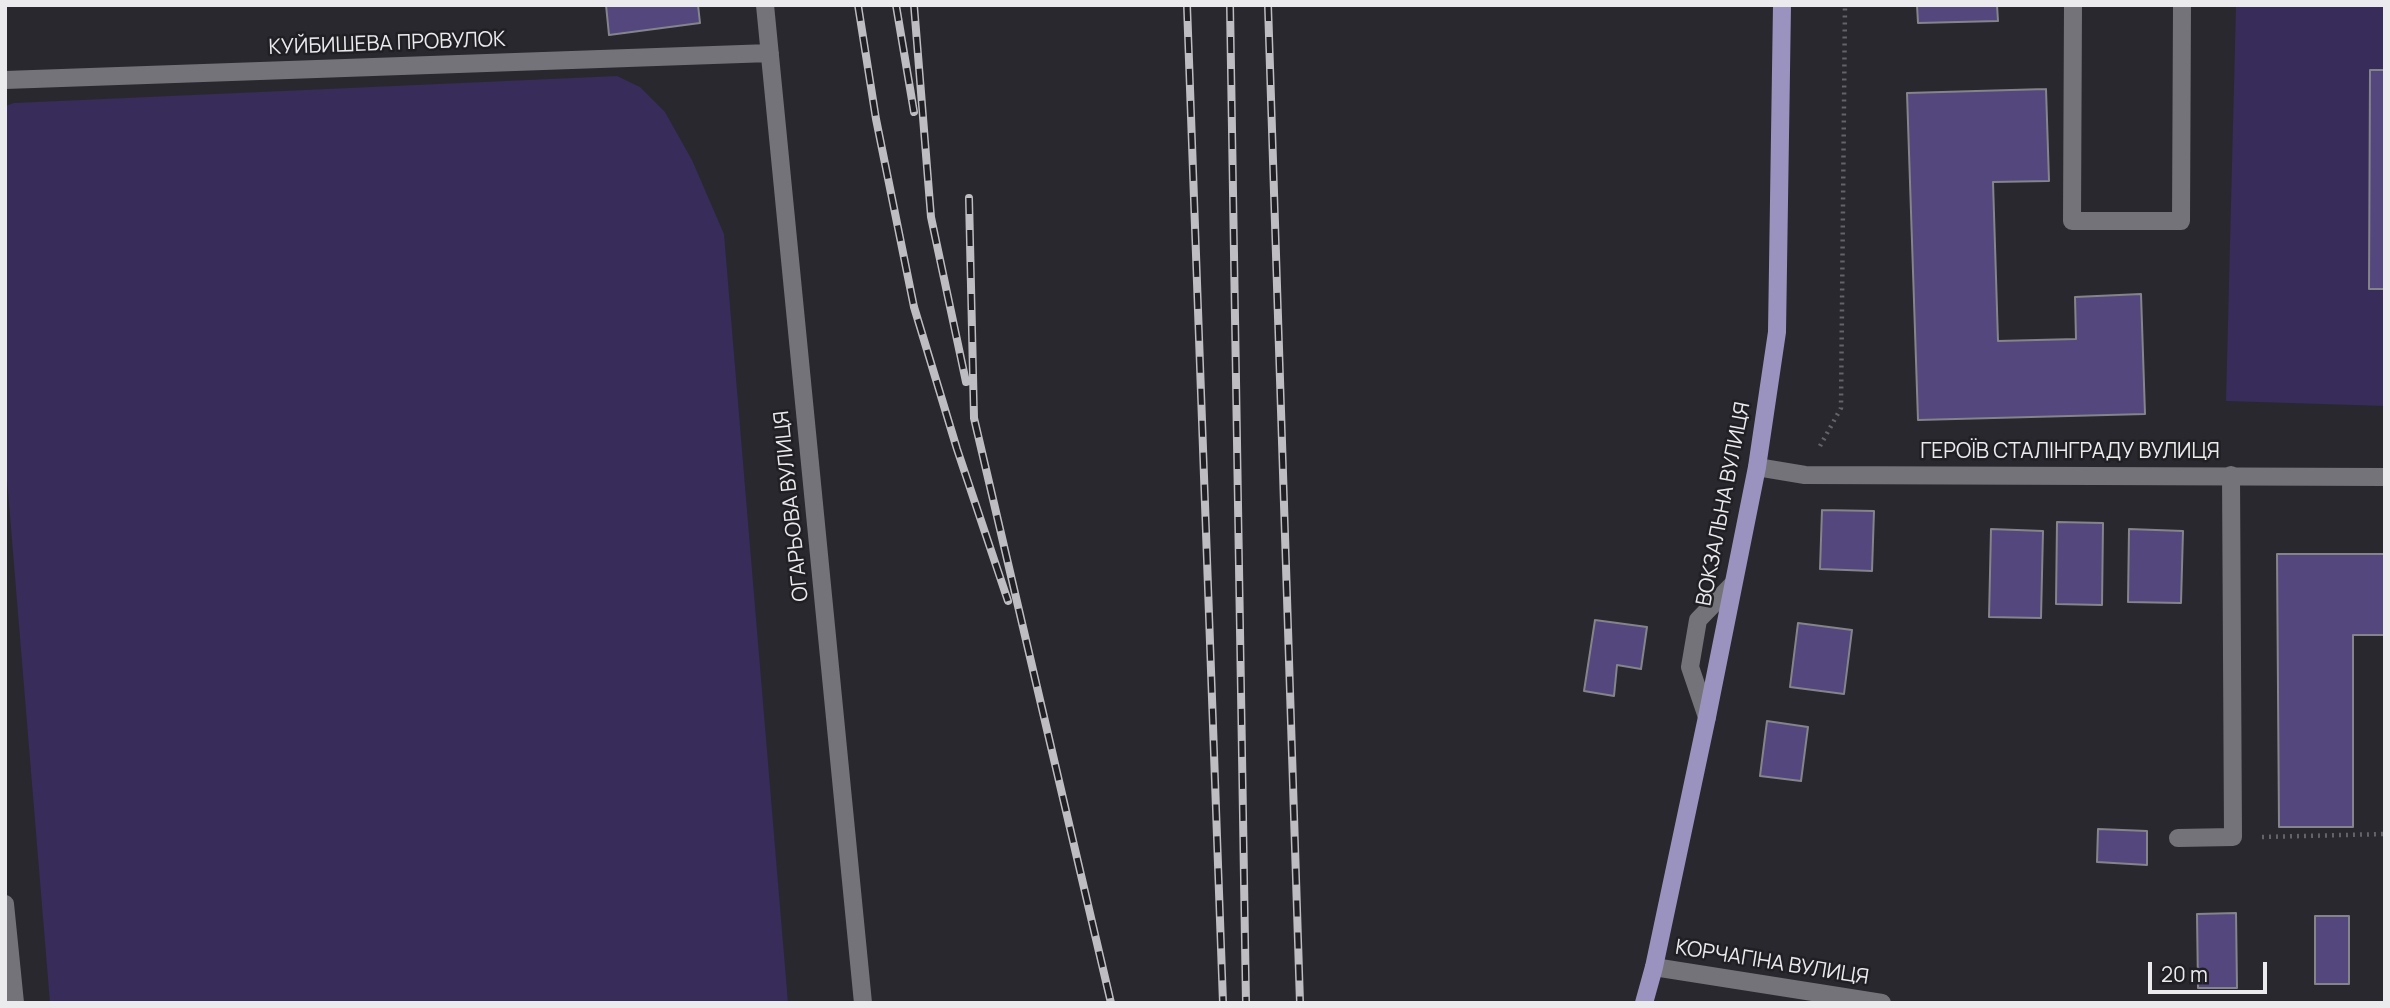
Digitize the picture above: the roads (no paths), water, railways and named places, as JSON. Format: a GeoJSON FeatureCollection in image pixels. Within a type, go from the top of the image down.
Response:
{"type":"FeatureCollection","features":[{"type":"Feature","properties":{"kind":"main road","name":"ВОКЗАЛЬНА ВУЛИЦЯ"},"geometry":{"type":"LineString","coordinates":[[1644,1003],[1707,717],[1757,467],[1777,332],[1782,5]]}},
{"type":"Feature","properties":{"kind":"street","name":"ОГАРЬОВА ВУЛИЦЯ"},"geometry":{"type":"LineString","coordinates":[[765,5],[863,1003]]}},
{"type":"Feature","properties":{"kind":"street"},"geometry":{"type":"LineString","coordinates":[[2073,5],[2072,221],[2181,221],[2182,5]]}},
{"type":"Feature","properties":{"kind":"street","name":"КУЙБИШЕВА ПРОВУЛОК"},"geometry":{"type":"LineString","coordinates":[[5,80],[770,53]]}},
{"type":"Feature","properties":{"kind":"street","name":"ГЕРОЇВ СТАЛІНГРАДУ ВУЛИЦЯ"},"geometry":{"type":"LineString","coordinates":[[1757,467],[1805,475],[2385,477]]}},
{"type":"Feature","properties":{"kind":"street"},"geometry":{"type":"LineString","coordinates":[[2178,838],[2233,838],[2231,475]]}},
{"type":"Feature","properties":{"kind":"street"},"geometry":{"type":"LineString","coordinates":[[1707,717],[1690,667],[1698,621],[1732,584]]}},
{"type":"Feature","properties":{"kind":"street"},"geometry":{"type":"LineString","coordinates":[[5,904],[15,1003]]}},
{"type":"Feature","properties":{"kind":"street","name":"КОРЧАГІНА ВУЛИЦЯ"},"geometry":{"type":"LineString","coordinates":[[1654,967],[1882,1003]]}},
{"type":"Feature","properties":{"kind":"railway"},"geometry":{"type":"LineString","coordinates":[[858,5],[876,119],[914,307],[957,449],[1008,601]]}},
{"type":"Feature","properties":{"kind":"railway"},"geometry":{"type":"LineString","coordinates":[[896,5],[914,112]]}},
{"type":"Feature","properties":{"kind":"railway"},"geometry":{"type":"LineString","coordinates":[[914,5],[931,217],[966,382]]}},
{"type":"Feature","properties":{"kind":"railway"},"geometry":{"type":"LineString","coordinates":[[1187,5],[1223,1003]]}},
{"type":"Feature","properties":{"kind":"railway"},"geometry":{"type":"LineString","coordinates":[[1230,5],[1246,1003]]}},
{"type":"Feature","properties":{"kind":"railway"},"geometry":{"type":"LineString","coordinates":[[1268,5],[1300,1003]]}},
{"type":"Feature","properties":{"kind":"railway"},"geometry":{"type":"LineString","coordinates":[[969,198],[974,418],[1111,1003]]}}]}
